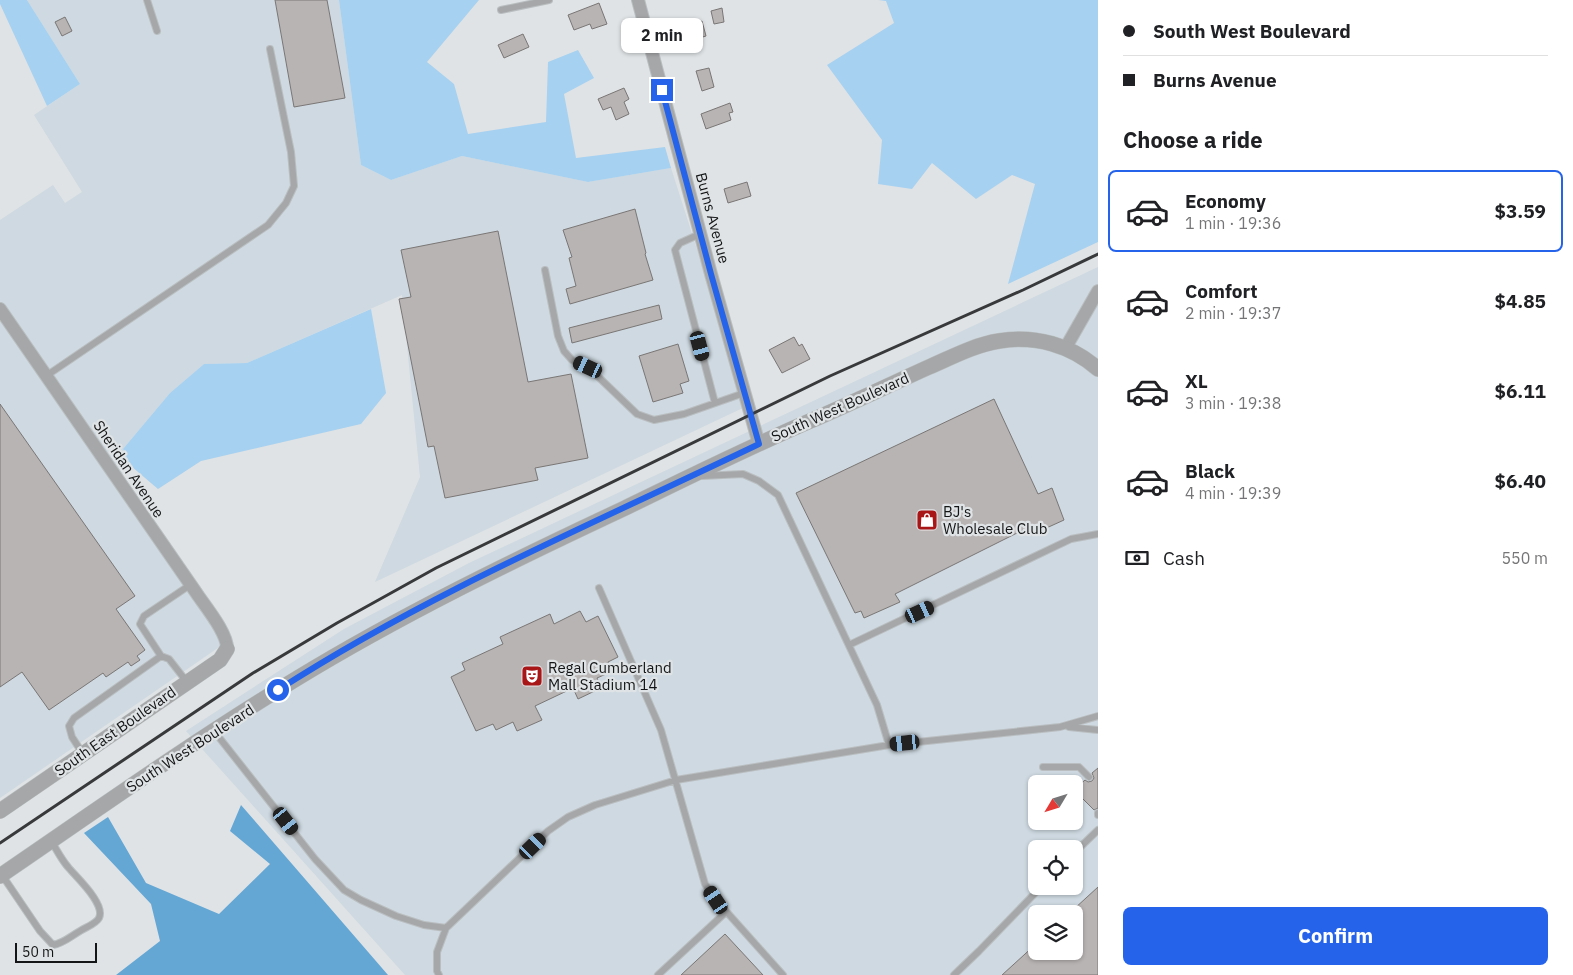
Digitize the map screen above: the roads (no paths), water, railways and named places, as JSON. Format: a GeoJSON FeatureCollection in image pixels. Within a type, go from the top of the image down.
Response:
{"type":"FeatureCollection","features":[{"type":"Feature","properties":{"kind":"street","name":"Burns Avenue"},"geometry":{"type":"LineString","coordinates":[[638,0],[700,234],[759,444]]}},
{"type":"Feature","properties":{"kind":"street"},"geometry":{"type":"LineString","coordinates":[[1098,292],[1066,347],[1098,369]]}},
{"type":"Feature","properties":{"kind":"street","name":"Sheridan Avenue"},"geometry":{"type":"LineString","coordinates":[[0,309],[190,584],[222,633],[228,644],[227,649]]}},
{"type":"Feature","properties":{"kind":"street","name":"South West Boulevard"},"geometry":{"type":"LineString","coordinates":[[1,876],[149,774],[326,660],[506,564],[759,444],[949,358],[982,345],[1015,339],[1044,342],[1066,347]]}},
{"type":"Feature","properties":{"kind":"street","name":"South East Boulevard"},"geometry":{"type":"LineString","coordinates":[[0,811],[220,660],[227,649]]}},
{"type":"Feature","properties":{"kind":"lane"},"geometry":{"type":"LineString","coordinates":[[147,0],[157,31]]}},
{"type":"Feature","properties":{"kind":"lane"},"geometry":{"type":"LineString","coordinates":[[501,10],[549,0]]}},
{"type":"Feature","properties":{"kind":"lane"},"geometry":{"type":"LineString","coordinates":[[46,376],[268,225],[286,203],[294,186],[291,152],[270,48]]}},
{"type":"Feature","properties":{"kind":"lane"},"geometry":{"type":"LineString","coordinates":[[700,234],[680,243],[675,250],[715,403]]}},
{"type":"Feature","properties":{"kind":"lane"},"geometry":{"type":"LineString","coordinates":[[545,270],[558,336],[564,351],[572,360],[588,367],[637,414],[654,420],[684,414],[744,393]]}},
{"type":"Feature","properties":{"kind":"lane"},"geometry":{"type":"LineString","coordinates":[[691,476],[743,474],[759,481],[778,495],[877,705],[889,745]]}},
{"type":"Feature","properties":{"kind":"lane"},"geometry":{"type":"LineString","coordinates":[[849,645],[1072,539],[1098,534]]}},
{"type":"Feature","properties":{"kind":"lane"},"geometry":{"type":"LineString","coordinates":[[187,682],[169,658],[161,656],[140,624],[144,616],[190,584]]}},
{"type":"Feature","properties":{"kind":"lane"},"geometry":{"type":"LineString","coordinates":[[599,588],[661,730],[705,884],[726,912],[783,975]]}},
{"type":"Feature","properties":{"kind":"lane"},"geometry":{"type":"LineString","coordinates":[[83,754],[72,737],[69,726],[74,718],[161,656]]}},
{"type":"Feature","properties":{"kind":"lane"},"geometry":{"type":"LineString","coordinates":[[439,975],[437,972],[437,952],[446,928],[548,831],[568,817],[595,805],[676,780],[889,745],[1063,726],[1098,716]]}},
{"type":"Feature","properties":{"kind":"lane"},"geometry":{"type":"LineString","coordinates":[[1063,726],[1098,730]]}},
{"type":"Feature","properties":{"kind":"lane"},"geometry":{"type":"LineString","coordinates":[[214,731],[315,859],[344,890],[396,916],[424,925],[446,928]]}},
{"type":"Feature","properties":{"kind":"lane"},"geometry":{"type":"LineString","coordinates":[[1043,767],[1079,767],[1089,776]]}},
{"type":"Feature","properties":{"kind":"lane"},"geometry":{"type":"LineString","coordinates":[[1083,844],[1098,830]]}},
{"type":"Feature","properties":{"kind":"lane"},"geometry":{"type":"LineString","coordinates":[[1,876],[40,931],[54,945],[60,944],[94,924],[99,917],[100,910],[97,903],[66,866],[51,841]]}},
{"type":"Feature","properties":{"kind":"lane"},"geometry":{"type":"LineString","coordinates":[[954,975],[1033,895]]}},
{"type":"Feature","properties":{"kind":"lane"},"geometry":{"type":"LineString","coordinates":[[658,975],[726,912]]}},
{"type":"Feature","properties":{"kind":"railway"},"geometry":{"type":"LineString","coordinates":[[0,843],[253,673],[337,623],[436,568],[830,376],[1023,290],[1098,254]]}},
{"type":"Feature","properties":{"kind":"place","name":"BJ's Wholesale Club"},"geometry":{"type":"Point","coordinates":[927,520]}},
{"type":"Feature","properties":{"kind":"place","name":"Regal Cumberland Mall Stadium 14"},"geometry":{"type":"Point","coordinates":[532,676]}}]}
